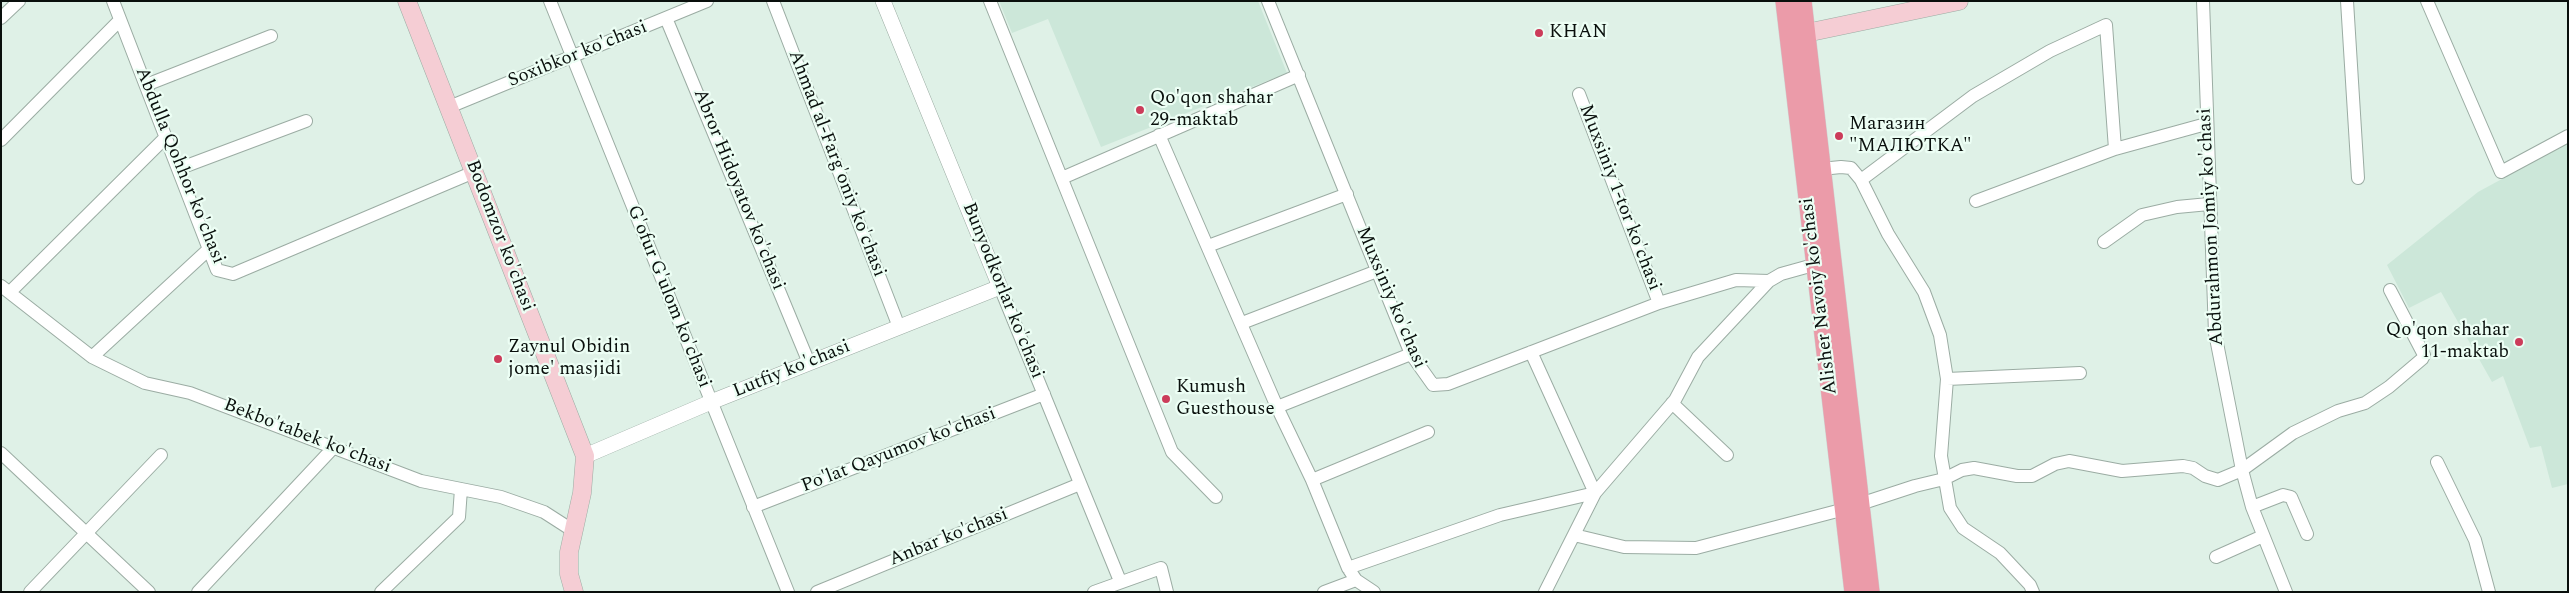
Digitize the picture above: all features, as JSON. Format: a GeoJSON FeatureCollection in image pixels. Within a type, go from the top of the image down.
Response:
{"type":"FeatureCollection","features":[{"type":"Feature","properties":{"kind":"main road","name":"Bodomzor ko'chasi"},"geometry":{"type":"LineString","coordinates":[[407,1],[585,456],[582,493],[572,530]]}},
{"type":"Feature","properties":{"kind":"main road","name":"Alisher Navoiy ko'chasi"},"geometry":{"type":"LineString","coordinates":[[1785,1],[1798,35],[1821,170],[1852,507],[1854,592]]}},
{"type":"Feature","properties":{"kind":"main road","name":"Alisher Navoiy ko'chasi"},"geometry":{"type":"LineString","coordinates":[[1802,1],[1798,35],[1817,264],[1852,507],[1870,592]]}},
{"type":"Feature","properties":{"kind":"main road"},"geometry":{"type":"LineString","coordinates":[[1798,35],[1959,1]]}},
{"type":"Feature","properties":{"kind":"main road"},"geometry":{"type":"LineString","coordinates":[[572,530],[570,574],[573,592]]}},
{"type":"Feature","properties":{"kind":"street"},"geometry":{"type":"LineString","coordinates":[[1,18],[18,1]]}},
{"type":"Feature","properties":{"kind":"street","name":"Abdulla Qohhor ko'chasi"},"geometry":{"type":"LineString","coordinates":[[113,1],[217,270],[233,274],[474,172]]}},
{"type":"Feature","properties":{"kind":"street","name":"G'ofur G'ulom ko'chasi"},"geometry":{"type":"LineString","coordinates":[[550,1],[788,592]]}},
{"type":"Feature","properties":{"kind":"street","name":"Soxibkor ko'chasi"},"geometry":{"type":"LineString","coordinates":[[449,107],[707,1]]}},
{"type":"Feature","properties":{"kind":"street","name":"Ahmad al-Farg'oniy ko'chasi"},"geometry":{"type":"LineString","coordinates":[[773,1],[899,327]]}},
{"type":"Feature","properties":{"kind":"street","name":"Bunyodkorlar ko'chasi"},"geometry":{"type":"LineString","coordinates":[[883,1],[1120,581]]}},
{"type":"Feature","properties":{"kind":"street"},"geometry":{"type":"LineString","coordinates":[[990,1],[1172,452],[1216,497]]}},
{"type":"Feature","properties":{"kind":"street","name":"Muxsiniy ko'chasi"},"geometry":{"type":"LineString","coordinates":[[1268,1],[1411,354],[1432,385],[1448,384],[1659,303],[1736,280],[1769,281]]}},
{"type":"Feature","properties":{"kind":"street","name":"Abdurahmon Jomiy ko'chasi"},"geometry":{"type":"LineString","coordinates":[[2203,1],[2215,333],[2242,470],[2252,507],[2286,592]]}},
{"type":"Feature","properties":{"kind":"street"},"geometry":{"type":"LineString","coordinates":[[2347,1],[2358,178]]}},
{"type":"Feature","properties":{"kind":"street"},"geometry":{"type":"LineString","coordinates":[[2427,1],[2501,172],[2568,136]]}},
{"type":"Feature","properties":{"kind":"street","name":"Abror Hidoyatov ko'chasi"},"geometry":{"type":"LineString","coordinates":[[666,18],[809,363]]}},
{"type":"Feature","properties":{"kind":"street"},"geometry":{"type":"LineString","coordinates":[[1,140],[120,20]]}},
{"type":"Feature","properties":{"kind":"street"},"geometry":{"type":"LineString","coordinates":[[1861,180],[1973,96],[2050,51],[2106,25],[2115,149]]}},
{"type":"Feature","properties":{"kind":"street"},"geometry":{"type":"LineString","coordinates":[[146,86],[271,36]]}},
{"type":"Feature","properties":{"kind":"street"},"geometry":{"type":"LineString","coordinates":[[1062,178],[1299,75]]}},
{"type":"Feature","properties":{"kind":"street","name":"Muxsiniy 1-tor ko'chasi"},"geometry":{"type":"LineString","coordinates":[[1579,94],[1659,303]]}},
{"type":"Feature","properties":{"kind":"street"},"geometry":{"type":"LineString","coordinates":[[178,169],[306,121]]}},
{"type":"Feature","properties":{"kind":"street"},"geometry":{"type":"LineString","coordinates":[[1976,200],[2115,149],[2206,124]]}},
{"type":"Feature","properties":{"kind":"street"},"geometry":{"type":"LineString","coordinates":[[1159,135],[1242,322],[1277,407],[1312,480],[1348,568],[1356,580],[1374,592]]}},
{"type":"Feature","properties":{"kind":"street"},"geometry":{"type":"LineString","coordinates":[[6,289],[166,137]]}},
{"type":"Feature","properties":{"kind":"street"},"geometry":{"type":"LineString","coordinates":[[1821,170],[1841,167],[1851,168],[1861,180],[1888,234],[1924,292],[1940,336],[1947,379],[1941,456],[1950,508],[1963,528],[2000,553],[2030,585],[2033,592]]}},
{"type":"Feature","properties":{"kind":"street"},"geometry":{"type":"LineString","coordinates":[[1208,246],[1347,194]]}},
{"type":"Feature","properties":{"kind":"street"},"geometry":{"type":"LineString","coordinates":[[2104,242],[2142,215],[2177,207],[2209,204]]}},
{"type":"Feature","properties":{"kind":"street"},"geometry":{"type":"LineString","coordinates":[[92,358],[209,249]]}},
{"type":"Feature","properties":{"kind":"street"},"geometry":{"type":"LineString","coordinates":[[1545,592],[1595,492],[1672,403],[1698,357],[1769,281],[1781,274],[1817,264]]}},
{"type":"Feature","properties":{"kind":"street"},"geometry":{"type":"LineString","coordinates":[[1242,322],[1377,271]]}},
{"type":"Feature","properties":{"kind":"street","name":"Lutfiy ko'chasi"},"geometry":{"type":"LineString","coordinates":[[585,456],[710,402],[1000,288]]}},
{"type":"Feature","properties":{"kind":"street","name":"Bekbo'tabek ko'chasi"},"geometry":{"type":"LineString","coordinates":[[6,289],[92,358],[146,383],[190,393],[334,446],[421,481],[501,498],[544,512],[572,530]]}},
{"type":"Feature","properties":{"kind":"street"},"geometry":{"type":"LineString","coordinates":[[1574,535],[1624,547],[1696,548],[1852,507],[1915,486],[1944,479],[1962,470],[1974,468],[2017,476],[2032,476],[2055,464],[2069,461],[2085,462],[2116,471],[2183,466],[2193,468],[2204,476],[2218,480],[2242,470],[2293,433],[2338,411],[2365,403],[2389,387],[2422,359],[2424,355],[2390,290]]}},
{"type":"Feature","properties":{"kind":"street"},"geometry":{"type":"LineString","coordinates":[[1531,352],[1595,492]]}},
{"type":"Feature","properties":{"kind":"street"},"geometry":{"type":"LineString","coordinates":[[1277,407],[1411,354]]}},
{"type":"Feature","properties":{"kind":"street"},"geometry":{"type":"LineString","coordinates":[[1947,379],[2080,373]]}},
{"type":"Feature","properties":{"kind":"street","name":"Po'lat Qayumov ko'chasi"},"geometry":{"type":"LineString","coordinates":[[754,507],[1044,394]]}},
{"type":"Feature","properties":{"kind":"street"},"geometry":{"type":"LineString","coordinates":[[1672,403],[1727,455]]}},
{"type":"Feature","properties":{"kind":"street"},"geometry":{"type":"LineString","coordinates":[[1312,480],[1428,432]]}},
{"type":"Feature","properties":{"kind":"street"},"geometry":{"type":"LineString","coordinates":[[198,592],[334,446]]}},
{"type":"Feature","properties":{"kind":"street"},"geometry":{"type":"LineString","coordinates":[[1,453],[149,592]]}},
{"type":"Feature","properties":{"kind":"street"},"geometry":{"type":"LineString","coordinates":[[30,592],[161,455]]}},
{"type":"Feature","properties":{"kind":"street"},"geometry":{"type":"LineString","coordinates":[[2437,462],[2475,540],[2490,592]]}},
{"type":"Feature","properties":{"kind":"street","name":"Anbar ko'chasi"},"geometry":{"type":"LineString","coordinates":[[817,592],[1080,484]]}},
{"type":"Feature","properties":{"kind":"street"},"geometry":{"type":"LineString","coordinates":[[381,592],[459,517],[461,489]]}},
{"type":"Feature","properties":{"kind":"street"},"geometry":{"type":"LineString","coordinates":[[1348,568],[1500,515],[1595,492]]}},
{"type":"Feature","properties":{"kind":"street"},"geometry":{"type":"LineString","coordinates":[[2252,507],[2283,495],[2291,496],[2307,534]]}},
{"type":"Feature","properties":{"kind":"street"},"geometry":{"type":"LineString","coordinates":[[2216,557],[2264,536]]}},
{"type":"Feature","properties":{"kind":"street"},"geometry":{"type":"LineString","coordinates":[[1094,592],[1120,581],[1161,568],[1167,592]]}},
{"type":"Feature","properties":{"kind":"street"},"geometry":{"type":"LineString","coordinates":[[1324,592],[1356,580]]}},
{"type":"Feature","properties":{"kind":"shaded area","name":"Qo'qon shahar 29-maktab"},"geometry":{"type":"Polygon","coordinates":[[[999,1],[1258,1],[1287,73],[1101,147],[1048,19],[1012,33],[999,1]]]}},
{"type":"Feature","properties":{"kind":"shaded area","name":"Qo'qon shahar 11-maktab"},"geometry":{"type":"Polygon","coordinates":[[[2568,143],[2568,484],[2552,488],[2541,446],[2530,448],[2503,376],[2492,382],[2441,292],[2409,308],[2387,265],[2478,192],[2568,143]]]}},
{"type":"Feature","properties":{"kind":"place","name":"KHAN"},"geometry":{"type":"Point","coordinates":[1539,33]}},
{"type":"Feature","properties":{"kind":"place","name":"Qo'qon shahar 29-maktab"},"geometry":{"type":"Point","coordinates":[1140,110]}},
{"type":"Feature","properties":{"kind":"place","name":"Магазин \"МАЛЮТКА\""},"geometry":{"type":"Point","coordinates":[1839,136]}},
{"type":"Feature","properties":{"kind":"place","name":"Qo'qon shahar 11-maktab"},"geometry":{"type":"Point","coordinates":[2519,342]}},
{"type":"Feature","properties":{"kind":"place","name":"Zaynul Obidin jome' masjidi"},"geometry":{"type":"Point","coordinates":[498,359]}},
{"type":"Feature","properties":{"kind":"place","name":"Kumush Guesthouse"},"geometry":{"type":"Point","coordinates":[1166,399]}}]}
